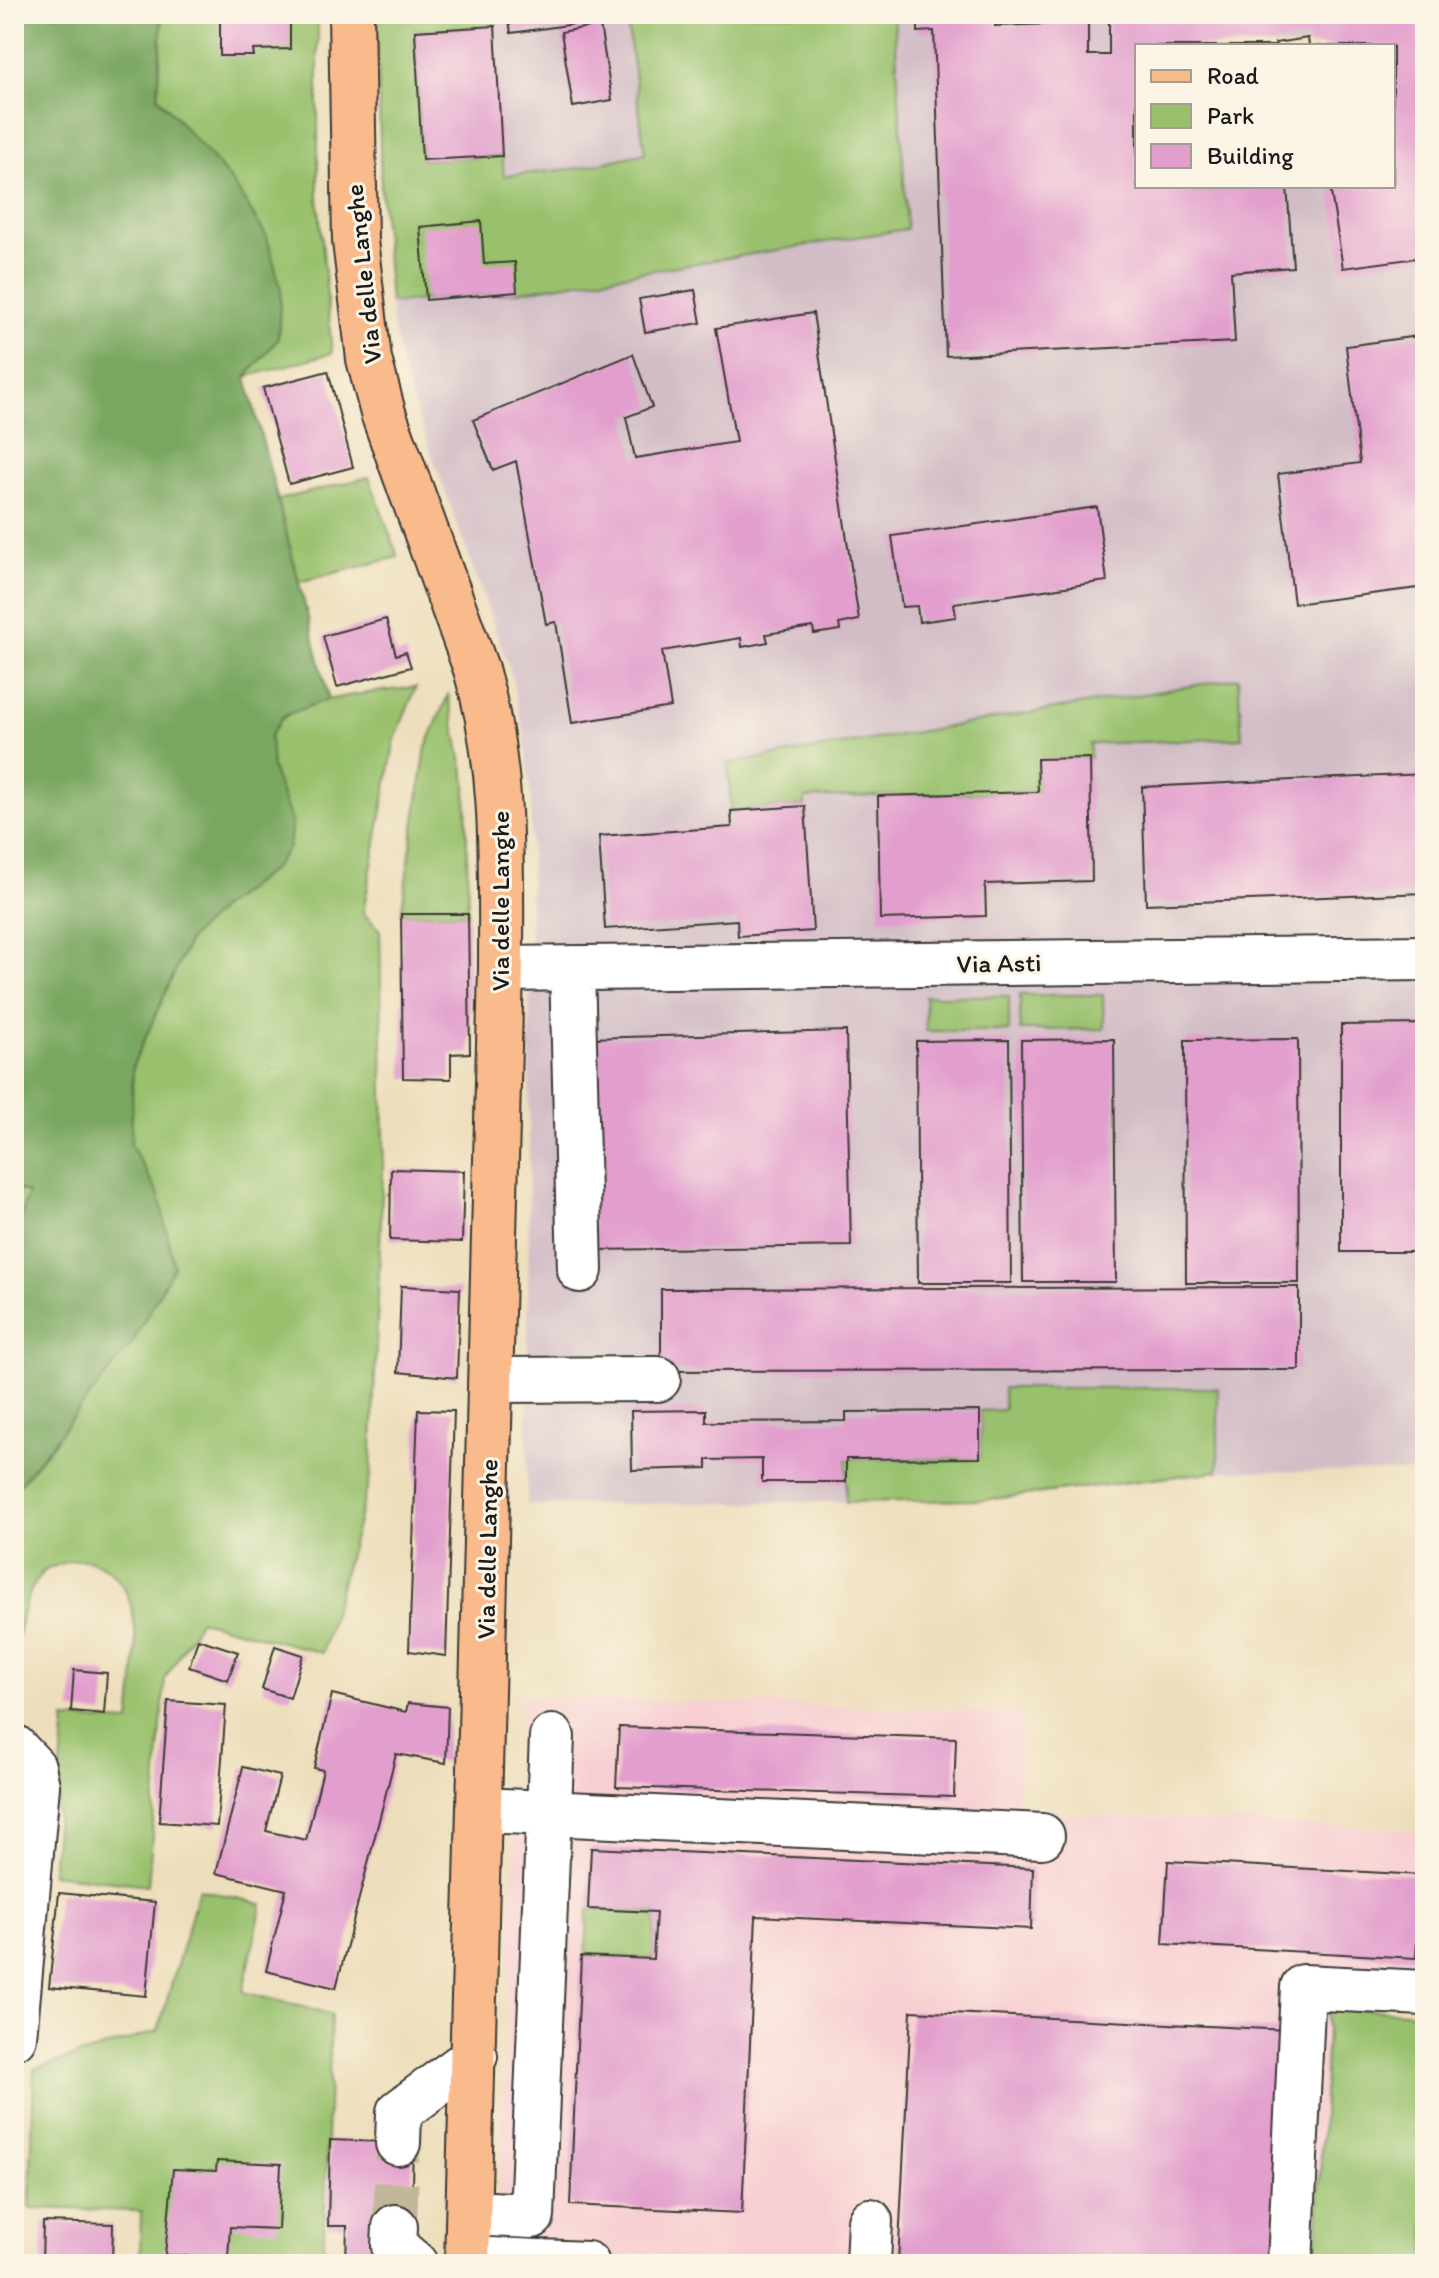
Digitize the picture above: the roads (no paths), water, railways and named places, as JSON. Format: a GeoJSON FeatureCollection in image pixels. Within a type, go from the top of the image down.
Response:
{"type":"FeatureCollection","features":[{"type":"Feature","properties":{"kind":"main road","name":"Via delle Langhe"},"geometry":{"type":"LineString","coordinates":[[351,14],[355,241],[369,359],[383,413],[488,711],[499,790],[501,969],[475,2056],[467,2262]]}},
{"type":"Feature","properties":{"kind":"street","name":"Via Asti"},"geometry":{"type":"LineString","coordinates":[[501,969],[1425,958]]}},
{"type":"Feature","properties":{"kind":"street"},"geometry":{"type":"LineString","coordinates":[[572,968],[580,1270]]}},
{"type":"Feature","properties":{"kind":"street"},"geometry":{"type":"LineString","coordinates":[[491,1380],[658,1379]]}},
{"type":"Feature","properties":{"kind":"street"},"geometry":{"type":"LineString","coordinates":[[469,2213],[532,2216],[552,1737]]}},
{"type":"Feature","properties":{"kind":"street"},"geometry":{"type":"LineString","coordinates":[[14,1747],[33,1767],[37,1786],[14,2037]]}},
{"type":"Feature","properties":{"kind":"street"},"geometry":{"type":"LineString","coordinates":[[481,1810],[1042,1836]]}},
{"type":"Feature","properties":{"kind":"street"},"geometry":{"type":"LineString","coordinates":[[1290,2264],[1303,1987],[1425,1993]]}},
{"type":"Feature","properties":{"kind":"street"},"geometry":{"type":"LineString","coordinates":[[398,2143],[399,2112],[475,2056]]}},
{"type":"Feature","properties":{"kind":"street"},"geometry":{"type":"LineString","coordinates":[[868,2264],[870,2221]]}},
{"type":"Feature","properties":{"kind":"street"},"geometry":{"type":"LineString","coordinates":[[467,2262],[587,2264]]}},
{"type":"Feature","properties":{"kind":"tunnel"},"geometry":{"type":"LineString","coordinates":[[395,2227],[398,2143]]}}]}
